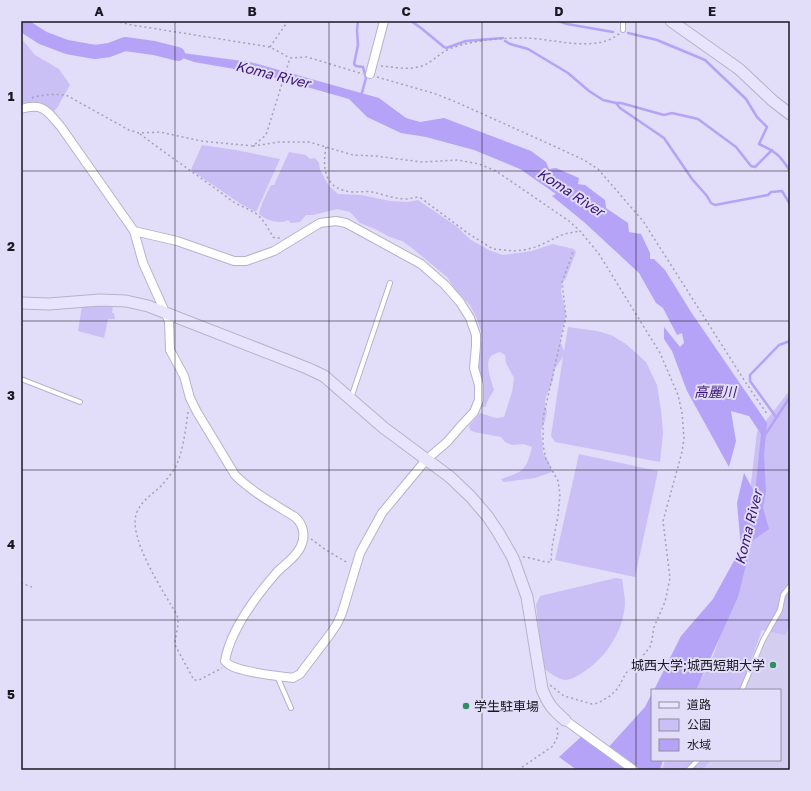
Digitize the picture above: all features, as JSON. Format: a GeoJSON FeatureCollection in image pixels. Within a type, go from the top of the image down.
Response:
{"type":"FeatureCollection","features":[{"type":"Feature","properties":{"kind":"street"},"geometry":{"type":"LineString","coordinates":[[370,74],[384,21]]}},
{"type":"Feature","properties":{"kind":"street"},"geometry":{"type":"LineString","coordinates":[[671,21],[739,69],[773,101],[790,114]]}},
{"type":"Feature","properties":{"kind":"street"},"geometry":{"type":"LineString","coordinates":[[21,109],[31,106],[40,107],[61,127],[134,231],[143,263],[169,321],[170,350],[184,376],[190,398],[197,412],[235,475],[258,494],[295,517],[303,527],[300,547],[292,558],[278,571],[257,595],[251,604],[229,645],[225,661],[227,665],[236,669],[294,678],[300,674],[331,633],[342,613],[360,553],[382,513],[426,460],[447,442],[474,412],[479,400],[479,385],[474,368],[476,336],[470,318],[460,302],[445,285],[421,264],[346,223],[336,221],[324,222],[274,251],[246,260],[234,261],[221,258],[177,241],[134,231]]}},
{"type":"Feature","properties":{"kind":"street"},"geometry":{"type":"LineString","coordinates":[[21,303],[49,304],[100,300],[126,301],[148,306],[324,376],[384,428],[450,477],[471,497],[498,532],[513,558],[527,597],[541,682],[548,703],[555,712],[565,720],[634,770]]}},
{"type":"Feature","properties":{"kind":"lane"},"geometry":{"type":"LineString","coordinates":[[622,21],[623,30]]}},
{"type":"Feature","properties":{"kind":"lane"},"geometry":{"type":"LineString","coordinates":[[351,398],[390,283]]}},
{"type":"Feature","properties":{"kind":"lane"},"geometry":{"type":"LineString","coordinates":[[21,379],[80,402]]}},
{"type":"Feature","properties":{"kind":"lane"},"geometry":{"type":"LineString","coordinates":[[742,689],[763,640],[780,610],[783,595],[790,586]]}},
{"type":"Feature","properties":{"kind":"lane"},"geometry":{"type":"LineString","coordinates":[[277,676],[291,708]]}},
{"type":"Feature","properties":{"kind":"lane"},"geometry":{"type":"LineString","coordinates":[[688,770],[697,761]]}},
{"type":"Feature","properties":{"kind":"path"},"geometry":{"type":"LineString","coordinates":[[115,21],[270,47],[289,58],[307,57],[356,72],[370,74],[436,94],[456,102],[584,160],[598,169],[643,221],[767,414]]}},
{"type":"Feature","properties":{"kind":"path"},"geometry":{"type":"LineString","coordinates":[[270,47],[288,21]]}},
{"type":"Feature","properties":{"kind":"path"},"geometry":{"type":"LineString","coordinates":[[373,66],[418,68],[426,65],[448,50],[473,42],[525,38],[561,42],[599,43],[616,36],[623,30]]}},
{"type":"Feature","properties":{"kind":"path"},"geometry":{"type":"LineString","coordinates":[[253,146],[266,135],[289,58]]}},
{"type":"Feature","properties":{"kind":"path"},"geometry":{"type":"LineString","coordinates":[[32,98],[37,96],[58,94],[66,95],[129,130],[139,133],[160,132],[201,141],[253,146],[279,142],[309,142],[353,155],[375,156],[422,162],[458,160],[478,164],[502,176],[569,220],[580,231],[599,254],[660,354],[678,395],[682,413],[684,438],[681,458],[664,521],[670,578],[665,602],[654,628],[650,647],[636,664],[626,673],[614,693],[598,703],[586,703],[564,696],[551,685],[541,682]]}},
{"type":"Feature","properties":{"kind":"path"},"geometry":{"type":"LineString","coordinates":[[139,133],[190,171],[220,190],[234,202],[259,216],[273,237],[296,238]]}},
{"type":"Feature","properties":{"kind":"path"},"geometry":{"type":"LineString","coordinates":[[326,147],[324,160],[325,172],[328,180],[336,188],[352,192],[374,193],[407,199],[416,196],[421,198],[469,234],[493,249],[514,251],[524,250],[536,247],[564,234],[580,231]]}},
{"type":"Feature","properties":{"kind":"path"},"geometry":{"type":"LineString","coordinates":[[513,558],[529,557],[545,562],[551,562],[560,494],[558,480],[546,459],[543,446],[543,418],[566,317],[562,282],[573,252]]}},
{"type":"Feature","properties":{"kind":"path"},"geometry":{"type":"LineString","coordinates":[[190,398],[184,438],[176,466],[162,485],[143,502],[136,513],[135,532],[144,556],[177,615],[179,623],[175,646],[194,680],[199,680],[227,665]]}},
{"type":"Feature","properties":{"kind":"path"},"geometry":{"type":"LineString","coordinates":[[303,533],[333,555],[355,566]]}},
{"type":"Feature","properties":{"kind":"path"},"geometry":{"type":"LineString","coordinates":[[21,583],[32,587]]}},
{"type":"Feature","properties":{"kind":"path"},"geometry":{"type":"LineString","coordinates":[[518,770],[553,746],[558,736],[555,712]]}},
{"type":"Feature","properties":{"kind":"shaded area","name":"城西大学;城西短期大学"},"geometry":{"type":"Polygon","coordinates":[[[790,590],[790,770],[689,770],[699,761],[781,761],[781,689],[745,689],[766,641],[782,610],[790,590]]]}},
{"type":"Feature","properties":{"kind":"green space"},"geometry":{"type":"Polygon","coordinates":[[[21,38],[35,55],[59,69],[70,85],[54,111],[40,102],[21,103],[21,38]]]}},
{"type":"Feature","properties":{"kind":"green space"},"geometry":{"type":"Polygon","coordinates":[[[202,145],[280,159],[256,212],[241,204],[191,170],[202,145]]]}},
{"type":"Feature","properties":{"kind":"green space"},"geometry":{"type":"Polygon","coordinates":[[[289,152],[306,155],[310,159],[315,158],[319,163],[320,170],[326,181],[338,194],[361,195],[390,201],[408,202],[418,200],[456,226],[471,240],[491,251],[503,255],[532,251],[552,244],[574,249],[576,252],[566,278],[562,284],[561,291],[566,315],[560,341],[564,351],[568,327],[597,331],[611,335],[626,344],[646,362],[657,385],[661,410],[663,433],[660,462],[555,442],[551,436],[563,356],[554,370],[553,379],[545,399],[545,407],[547,411],[541,430],[543,453],[548,460],[552,472],[535,478],[503,482],[501,479],[519,472],[526,466],[532,447],[524,444],[512,445],[505,442],[501,437],[474,432],[470,430],[469,426],[480,413],[496,418],[504,417],[512,392],[514,378],[506,363],[505,355],[500,352],[492,355],[489,359],[488,368],[494,390],[485,407],[480,407],[483,400],[483,388],[482,378],[477,366],[482,340],[481,331],[470,305],[457,292],[447,277],[402,241],[360,223],[350,212],[337,209],[313,215],[306,215],[300,222],[291,223],[288,220],[281,222],[273,221],[259,214],[271,185],[274,185],[289,152]]]}},
{"type":"Feature","properties":{"kind":"green space"},"geometry":{"type":"Polygon","coordinates":[[[113,305],[112,313],[114,313],[115,319],[108,319],[104,338],[78,331],[82,306],[113,305]]]}},
{"type":"Feature","properties":{"kind":"green space"},"geometry":{"type":"Polygon","coordinates":[[[790,390],[790,626],[785,635],[762,630],[740,689],[696,689],[711,662],[734,596],[749,500],[757,432],[790,390]]]}},
{"type":"Feature","properties":{"kind":"green space"},"geometry":{"type":"Polygon","coordinates":[[[579,454],[658,471],[635,577],[555,560],[579,454]]]}},
{"type":"Feature","properties":{"kind":"green space"},"geometry":{"type":"Polygon","coordinates":[[[616,578],[622,579],[625,601],[624,614],[617,634],[606,652],[591,667],[569,679],[565,680],[559,678],[543,668],[536,605],[540,596],[616,578]]]}},
{"type":"Feature","properties":{"kind":"green space"},"geometry":{"type":"Polygon","coordinates":[[[665,761],[710,761],[702,770],[662,770],[665,761]]]}},
{"type":"Feature","properties":{"kind":"water","name":"高麗川"},"geometry":{"type":"Polygon","coordinates":[[[160,50],[250,62],[379,98],[406,118],[420,122],[444,118],[531,151],[546,162],[549,169],[556,168],[579,178],[578,184],[585,185],[605,200],[606,208],[628,223],[629,232],[641,234],[650,253],[650,259],[654,259],[665,270],[691,312],[767,423],[764,455],[766,491],[763,508],[769,529],[752,541],[738,597],[696,689],[654,689],[681,636],[713,599],[741,548],[737,503],[744,473],[755,493],[761,434],[749,416],[731,411],[736,441],[729,467],[687,391],[672,351],[664,339],[664,327],[680,347],[684,343],[682,333],[677,335],[663,308],[656,303],[639,273],[584,222],[552,196],[556,194],[520,169],[474,150],[426,137],[401,133],[367,117],[349,99],[258,73],[194,62],[160,50]]]}},
{"type":"Feature","properties":{"kind":"water"},"geometry":{"type":"Polygon","coordinates":[[[651,695],[651,761],[663,761],[660,770],[577,770],[559,757],[582,736],[606,750],[645,707],[651,695]]]}},
{"type":"Feature","properties":{"kind":"waterway"},"geometry":{"type":"LineString","coordinates":[[358,21],[358,45],[354,64],[356,66],[363,67],[366,78],[361,96]]}},
{"type":"Feature","properties":{"kind":"waterway"},"geometry":{"type":"LineString","coordinates":[[411,21],[446,48],[466,41],[503,38]]}},
{"type":"Feature","properties":{"kind":"waterway"},"geometry":{"type":"LineString","coordinates":[[558,21],[613,32]]}},
{"type":"Feature","properties":{"kind":"waterway","name":"Koma River"},"geometry":{"type":"LineString","coordinates":[[21,24],[43,38],[67,47],[95,52],[109,50],[125,44],[154,48],[178,54]]}},
{"type":"Feature","properties":{"kind":"waterway"},"geometry":{"type":"LineString","coordinates":[[628,33],[657,40],[705,60],[746,99],[757,117],[767,127],[759,144],[777,154],[790,171]]}},
{"type":"Feature","properties":{"kind":"waterway"},"geometry":{"type":"LineString","coordinates":[[505,41],[528,49],[568,73],[589,91],[603,100],[616,103],[620,108],[664,138],[692,179],[707,196],[711,203],[715,205],[768,195],[771,192],[782,191],[790,204]]}},
{"type":"Feature","properties":{"kind":"waterway"},"geometry":{"type":"LineString","coordinates":[[617,103],[664,115],[672,113],[698,119],[736,147],[751,166],[755,167],[772,150]]}},
{"type":"Feature","properties":{"kind":"waterway"},"geometry":{"type":"LineString","coordinates":[[776,417],[750,381],[750,375],[779,345],[790,341]]}},
{"type":"Feature","properties":{"kind":"waterway"},"geometry":{"type":"LineString","coordinates":[[765,435],[790,397]]}},
{"type":"Feature","properties":{"kind":"place","name":"城西大学;城西短期大学"},"geometry":{"type":"Point","coordinates":[773,665]}},
{"type":"Feature","properties":{"kind":"place","name":"学生駐車場"},"geometry":{"type":"Point","coordinates":[466,706]}}]}
